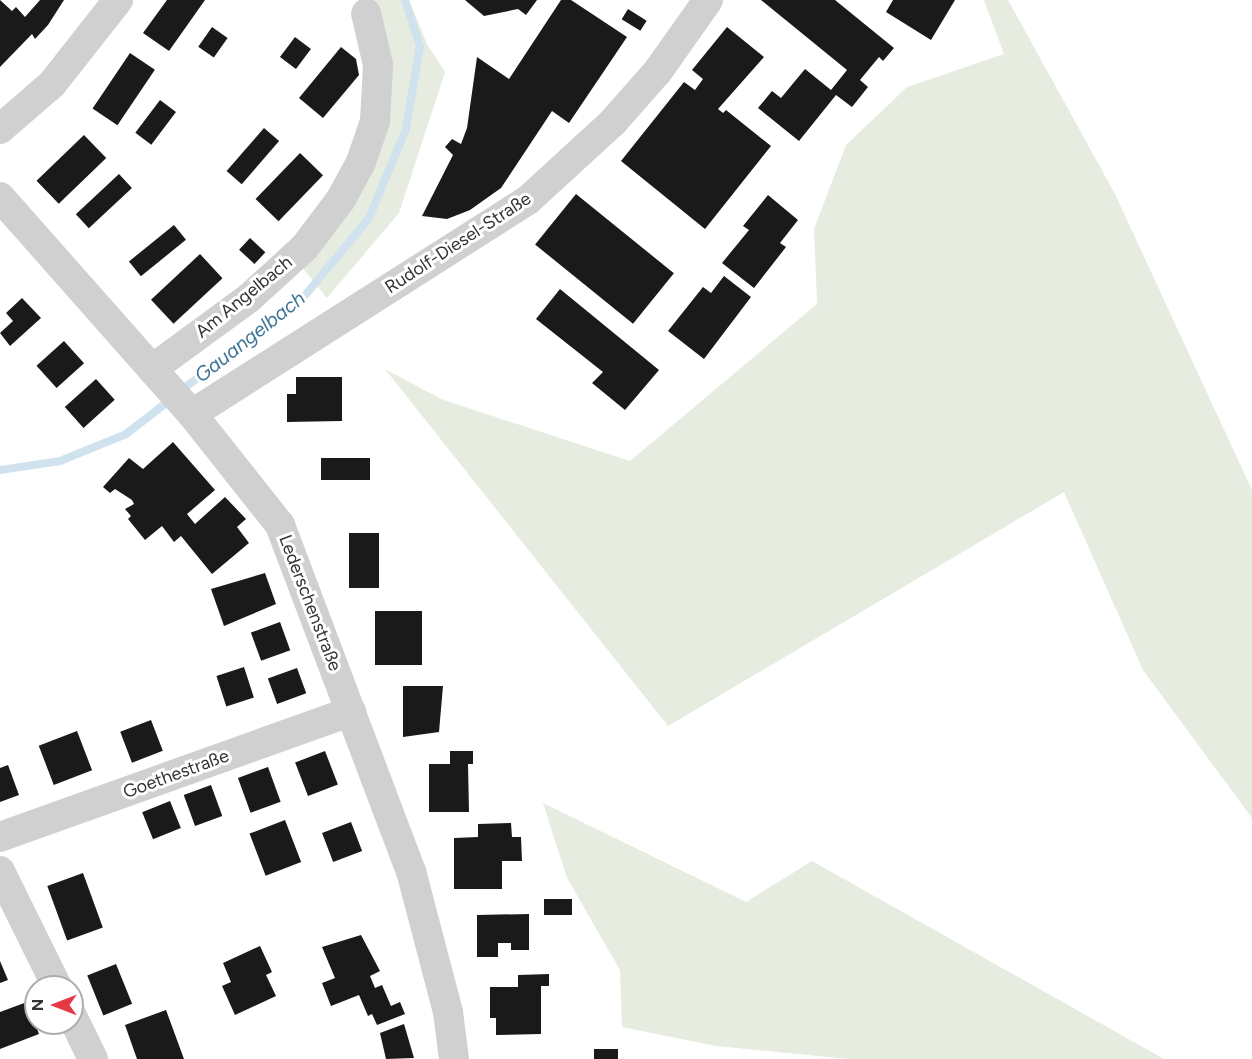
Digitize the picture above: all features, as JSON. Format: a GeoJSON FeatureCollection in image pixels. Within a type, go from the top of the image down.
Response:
{"type":"FeatureCollection","features":[{"type":"Feature","properties":{"kind":"street"},"geometry":{"type":"LineString","coordinates":[[0,129],[52,84],[118,0]]}},
{"type":"Feature","properties":{"kind":"street","name":"Rudolf-Diesel-Straße"},"geometry":{"type":"LineString","coordinates":[[188,410],[528,200],[613,122],[658,71],[708,0]]}},
{"type":"Feature","properties":{"kind":"street","name":"Am Angelbach"},"geometry":{"type":"LineString","coordinates":[[154,372],[249,298],[304,248],[341,199],[361,162],[375,121],[378,65],[366,13]]}},
{"type":"Feature","properties":{"kind":"street","name":"Lederschenstraße"},"geometry":{"type":"LineString","coordinates":[[0,197],[188,410],[280,525],[351,711],[426,921],[448,1012],[454,1059]]}},
{"type":"Feature","properties":{"kind":"street","name":"Goethestraße"},"geometry":{"type":"LineString","coordinates":[[0,837],[351,711]]}},
{"type":"Feature","properties":{"kind":"street"},"geometry":{"type":"LineString","coordinates":[[0,871],[51,975]]}},
{"type":"Feature","properties":{"kind":"street"},"geometry":{"type":"LineString","coordinates":[[81,1035],[93,1059]]}},
{"type":"Feature","properties":{"kind":"shaded area"},"geometry":{"type":"Polygon","coordinates":[[[371,0],[409,0],[427,44],[445,72],[399,213],[327,298],[301,266],[356,198],[371,0]]]}},
{"type":"Feature","properties":{"kind":"shaded area"},"geometry":{"type":"Polygon","coordinates":[[[984,0],[1008,0],[1115,194],[1252,490],[1252,818],[1143,670],[1064,492],[668,726],[385,369],[441,399],[630,461],[817,304],[814,229],[846,145],[907,87],[1004,54],[984,0]]]}},
{"type":"Feature","properties":{"kind":"shaded area"},"geometry":{"type":"Polygon","coordinates":[[[543,803],[746,902],[812,861],[1164,1059],[849,1059],[716,1046],[622,1027],[620,970],[567,878],[543,803]]]}},
{"type":"Feature","properties":{"kind":"building"},"geometry":{"type":"Polygon","coordinates":[[[0,0],[12,11],[16,7],[25,17],[40,0],[64,0],[48,25],[35,39],[32,34],[0,67],[0,0]]]}},
{"type":"Feature","properties":{"kind":"building"},"geometry":{"type":"Polygon","coordinates":[[[167,0],[205,0],[169,51],[143,33],[167,0]]]}},
{"type":"Feature","properties":{"kind":"building"},"geometry":{"type":"Polygon","coordinates":[[[465,0],[537,0],[526,15],[518,9],[484,16],[465,0]]]}},
{"type":"Feature","properties":{"kind":"building"},"geometry":{"type":"Polygon","coordinates":[[[561,0],[571,0],[627,37],[569,123],[552,111],[501,188],[470,210],[447,219],[422,216],[453,155],[445,147],[452,139],[461,144],[467,128],[477,57],[509,79],[561,0]]]}},
{"type":"Feature","properties":{"kind":"building"},"geometry":{"type":"Polygon","coordinates":[[[761,0],[835,0],[894,48],[883,61],[879,57],[860,80],[868,87],[852,107],[836,95],[799,141],[758,108],[772,91],[781,98],[805,69],[831,90],[847,70],[761,0]]]}},
{"type":"Feature","properties":{"kind":"building"},"geometry":{"type":"Polygon","coordinates":[[[893,0],[955,0],[931,40],[886,12],[893,0]]]}},
{"type":"Feature","properties":{"kind":"building"},"geometry":{"type":"Polygon","coordinates":[[[628,9],[647,21],[640,31],[622,19],[628,9]]]}},
{"type":"Feature","properties":{"kind":"building"},"geometry":{"type":"Polygon","coordinates":[[[212,27],[228,38],[214,58],[198,47],[212,27]]]}},
{"type":"Feature","properties":{"kind":"building"},"geometry":{"type":"Polygon","coordinates":[[[727,27],[764,57],[718,109],[723,113],[726,110],[771,146],[705,229],[621,161],[684,82],[695,90],[703,79],[692,70],[727,27]]]}},
{"type":"Feature","properties":{"kind":"building"},"geometry":{"type":"Polygon","coordinates":[[[295,37],[311,49],[296,69],[280,57],[295,37]]]}},
{"type":"Feature","properties":{"kind":"building"},"geometry":{"type":"Polygon","coordinates":[[[341,47],[356,59],[359,75],[323,118],[299,98],[341,47]]]}},
{"type":"Feature","properties":{"kind":"building"},"geometry":{"type":"Polygon","coordinates":[[[130,53],[155,70],[117,125],[93,109],[130,53]]]}},
{"type":"Feature","properties":{"kind":"building"},"geometry":{"type":"Polygon","coordinates":[[[160,100],[176,112],[151,145],[135,133],[160,100]]]}},
{"type":"Feature","properties":{"kind":"building"},"geometry":{"type":"Polygon","coordinates":[[[264,128],[279,141],[242,184],[227,171],[264,128]]]}},
{"type":"Feature","properties":{"kind":"building"},"geometry":{"type":"Polygon","coordinates":[[[84,135],[106,158],[59,204],[37,181],[84,135]]]}},
{"type":"Feature","properties":{"kind":"building"},"geometry":{"type":"Polygon","coordinates":[[[300,153],[323,175],[279,221],[256,199],[300,153]]]}},
{"type":"Feature","properties":{"kind":"building"},"geometry":{"type":"Polygon","coordinates":[[[119,174],[132,188],[89,228],[76,214],[119,174]]]}},
{"type":"Feature","properties":{"kind":"building"},"geometry":{"type":"Polygon","coordinates":[[[576,194],[674,273],[633,324],[535,245],[576,194]]]}},
{"type":"Feature","properties":{"kind":"building"},"geometry":{"type":"Polygon","coordinates":[[[768,195],[798,220],[780,243],[786,247],[754,288],[722,263],[749,230],[743,226],[768,195]]]}},
{"type":"Feature","properties":{"kind":"building"},"geometry":{"type":"Polygon","coordinates":[[[174,225],[186,240],[141,276],[129,262],[174,225]]]}},
{"type":"Feature","properties":{"kind":"building"},"geometry":{"type":"Polygon","coordinates":[[[250,238],[265,252],[254,264],[239,250],[250,238]]]}},
{"type":"Feature","properties":{"kind":"building"},"geometry":{"type":"Polygon","coordinates":[[[200,254],[223,278],[174,324],[151,300],[200,254]]]}},
{"type":"Feature","properties":{"kind":"building"},"geometry":{"type":"Polygon","coordinates":[[[724,276],[751,297],[704,359],[668,331],[703,287],[711,293],[724,276]]]}},
{"type":"Feature","properties":{"kind":"building"},"geometry":{"type":"Polygon","coordinates":[[[560,289],[659,370],[625,410],[592,383],[603,372],[536,319],[560,289]]]}},
{"type":"Feature","properties":{"kind":"building"},"geometry":{"type":"Polygon","coordinates":[[[22,298],[41,318],[10,346],[0,333],[13,321],[6,313],[22,298]]]}},
{"type":"Feature","properties":{"kind":"building"},"geometry":{"type":"Polygon","coordinates":[[[64,341],[84,363],[57,388],[37,366],[64,341]]]}},
{"type":"Feature","properties":{"kind":"building"},"geometry":{"type":"Polygon","coordinates":[[[296,377],[342,377],[342,421],[287,422],[287,394],[296,394],[296,377]]]}},
{"type":"Feature","properties":{"kind":"building"},"geometry":{"type":"Polygon","coordinates":[[[96,379],[115,400],[84,428],[65,407],[96,379]]]}},
{"type":"Feature","properties":{"kind":"building"},"geometry":{"type":"Polygon","coordinates":[[[173,442],[215,490],[187,514],[195,524],[225,497],[246,519],[237,527],[249,543],[212,574],[181,536],[174,542],[162,526],[145,540],[128,519],[131,516],[125,509],[134,504],[132,500],[115,489],[110,493],[103,487],[129,458],[143,469],[173,442]]]}},
{"type":"Feature","properties":{"kind":"building"},"geometry":{"type":"Polygon","coordinates":[[[321,458],[370,458],[370,480],[321,480],[321,458]]]}},
{"type":"Feature","properties":{"kind":"building"},"geometry":{"type":"Polygon","coordinates":[[[349,533],[379,533],[379,588],[349,588],[349,533]]]}},
{"type":"Feature","properties":{"kind":"building"},"geometry":{"type":"Polygon","coordinates":[[[265,573],[276,604],[224,626],[211,589],[265,573]]]}},
{"type":"Feature","properties":{"kind":"building"},"geometry":{"type":"Polygon","coordinates":[[[375,611],[422,611],[422,665],[375,665],[375,611]]]}},
{"type":"Feature","properties":{"kind":"building"},"geometry":{"type":"Polygon","coordinates":[[[280,622],[290,650],[261,661],[251,633],[280,622]]]}},
{"type":"Feature","properties":{"kind":"building"},"geometry":{"type":"Polygon","coordinates":[[[244,667],[254,697],[226,706],[216,676],[244,667]]]}},
{"type":"Feature","properties":{"kind":"building"},"geometry":{"type":"Polygon","coordinates":[[[297,668],[306,693],[277,704],[268,679],[297,668]]]}},
{"type":"Feature","properties":{"kind":"building"},"geometry":{"type":"Polygon","coordinates":[[[403,686],[443,686],[439,732],[403,737],[403,686]]]}},
{"type":"Feature","properties":{"kind":"building"},"geometry":{"type":"Polygon","coordinates":[[[151,720],[163,751],[132,763],[120,732],[151,720]]]}},
{"type":"Feature","properties":{"kind":"building"},"geometry":{"type":"Polygon","coordinates":[[[77,731],[92,770],[54,785],[39,746],[77,731]]]}},
{"type":"Feature","properties":{"kind":"building"},"geometry":{"type":"Polygon","coordinates":[[[325,751],[338,785],[308,796],[295,762],[325,751]]]}},
{"type":"Feature","properties":{"kind":"building"},"geometry":{"type":"Polygon","coordinates":[[[450,751],[473,751],[473,764],[468,764],[469,812],[429,812],[429,764],[450,764],[450,751]]]}},
{"type":"Feature","properties":{"kind":"building"},"geometry":{"type":"Polygon","coordinates":[[[8,765],[19,795],[0,802],[0,768],[8,765]]]}},
{"type":"Feature","properties":{"kind":"building"},"geometry":{"type":"Polygon","coordinates":[[[268,767],[281,802],[251,813],[238,778],[268,767]]]}},
{"type":"Feature","properties":{"kind":"building"},"geometry":{"type":"Polygon","coordinates":[[[211,785],[222,816],[195,826],[184,795],[211,785]]]}},
{"type":"Feature","properties":{"kind":"building"},"geometry":{"type":"Polygon","coordinates":[[[170,801],[181,828],[153,839],[142,812],[170,801]]]}},
{"type":"Feature","properties":{"kind":"building"},"geometry":{"type":"Polygon","coordinates":[[[285,820],[301,862],[266,876],[250,834],[285,820]]]}},
{"type":"Feature","properties":{"kind":"building"},"geometry":{"type":"Polygon","coordinates":[[[351,822],[362,851],[333,862],[322,833],[351,822]]]}},
{"type":"Feature","properties":{"kind":"building"},"geometry":{"type":"Polygon","coordinates":[[[511,823],[512,837],[521,837],[522,861],[502,861],[502,889],[454,889],[454,838],[478,837],[478,824],[511,823]]]}},
{"type":"Feature","properties":{"kind":"building"},"geometry":{"type":"Polygon","coordinates":[[[83,873],[103,928],[67,940],[47,886],[83,873]]]}},
{"type":"Feature","properties":{"kind":"building"},"geometry":{"type":"Polygon","coordinates":[[[544,899],[572,899],[572,915],[544,915],[544,899]]]}},
{"type":"Feature","properties":{"kind":"building"},"geometry":{"type":"Polygon","coordinates":[[[529,914],[529,950],[511,950],[511,943],[498,943],[498,957],[477,957],[477,915],[529,914]]]}},
{"type":"Feature","properties":{"kind":"building"},"geometry":{"type":"Polygon","coordinates":[[[361,935],[380,971],[370,976],[375,988],[382,985],[391,1006],[400,1002],[405,1014],[377,1025],[372,1014],[368,1016],[359,995],[331,1006],[322,983],[335,978],[322,947],[361,935]]]}},
{"type":"Feature","properties":{"kind":"building"},"geometry":{"type":"Polygon","coordinates":[[[260,946],[272,972],[266,975],[276,996],[235,1015],[222,986],[231,982],[223,963],[260,946]]]}},
{"type":"Feature","properties":{"kind":"building"},"geometry":{"type":"Polygon","coordinates":[[[0,961],[8,980],[0,983],[0,961]]]}},
{"type":"Feature","properties":{"kind":"building"},"geometry":{"type":"Polygon","coordinates":[[[116,964],[132,1004],[103,1015],[87,976],[116,964]]]}},
{"type":"Feature","properties":{"kind":"building"},"geometry":{"type":"Polygon","coordinates":[[[549,974],[549,986],[541,986],[541,1034],[496,1035],[496,1018],[490,1018],[490,987],[518,987],[518,975],[549,974]]]}},
{"type":"Feature","properties":{"kind":"building"},"geometry":{"type":"Polygon","coordinates":[[[24,1003],[24,1035],[36,1035],[0,1049],[0,1012],[24,1003]]]}},
{"type":"Feature","properties":{"kind":"building"},"geometry":{"type":"Polygon","coordinates":[[[166,1010],[184,1059],[137,1059],[125,1025],[166,1010]]]}},
{"type":"Feature","properties":{"kind":"building"},"geometry":{"type":"Polygon","coordinates":[[[404,1024],[414,1058],[386,1059],[380,1033],[404,1024]]]}},
{"type":"Feature","properties":{"kind":"building"},"geometry":{"type":"Polygon","coordinates":[[[594,1049],[618,1049],[618,1059],[594,1059],[594,1049]]]}},
{"type":"Feature","properties":{"kind":"waterway","name":"Gauangelbach"},"geometry":{"type":"LineString","coordinates":[[179,392],[302,299],[369,218],[406,129],[420,46],[405,0]]}},
{"type":"Feature","properties":{"kind":"waterway","name":"Gauangelbach"},"geometry":{"type":"LineString","coordinates":[[0,470],[60,461],[126,434],[170,400]]}}]}
